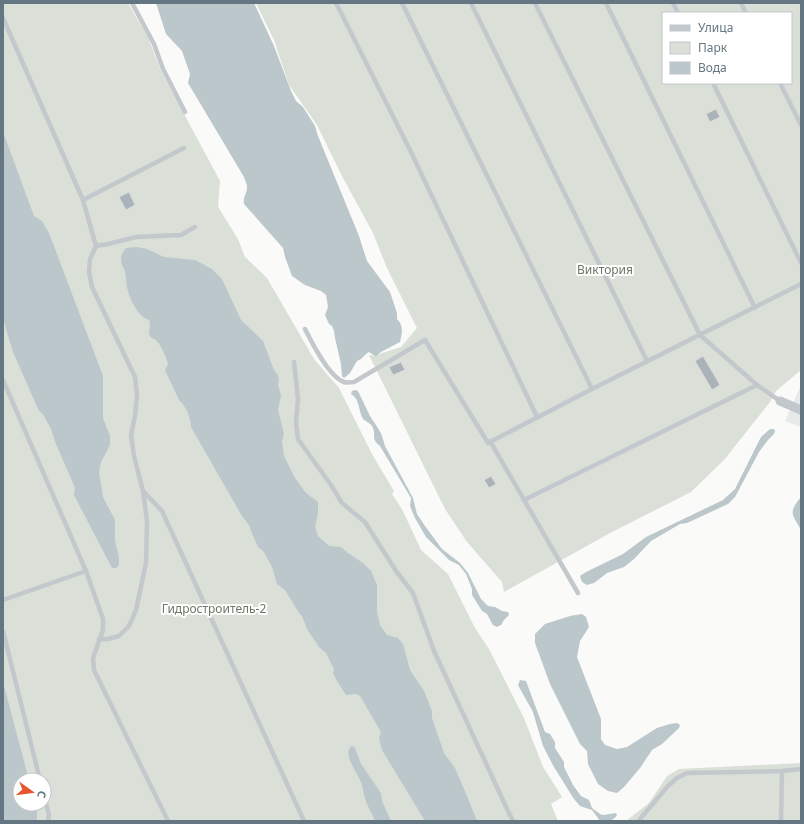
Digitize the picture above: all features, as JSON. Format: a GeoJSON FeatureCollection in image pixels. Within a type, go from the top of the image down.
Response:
{"type":"FeatureCollection","features":[{"type":"Feature","properties":{"kind":"street"},"geometry":{"type":"LineString","coordinates":[[780,401],[801,410]]}},
{"type":"Feature","properties":{"kind":"lane"},"geometry":{"type":"LineString","coordinates":[[132,3],[154,44],[163,69],[185,112]]}},
{"type":"Feature","properties":{"kind":"lane"},"geometry":{"type":"LineString","coordinates":[[336,3],[410,150],[537,417]]}},
{"type":"Feature","properties":{"kind":"lane"},"geometry":{"type":"LineString","coordinates":[[402,3],[592,389]]}},
{"type":"Feature","properties":{"kind":"lane"},"geometry":{"type":"LineString","coordinates":[[471,3],[648,361]]}},
{"type":"Feature","properties":{"kind":"lane"},"geometry":{"type":"LineString","coordinates":[[535,3],[700,335],[757,385],[780,401]]}},
{"type":"Feature","properties":{"kind":"lane"},"geometry":{"type":"LineString","coordinates":[[606,3],[754,308]]}},
{"type":"Feature","properties":{"kind":"lane"},"geometry":{"type":"LineString","coordinates":[[673,3],[678,12]]}},
{"type":"Feature","properties":{"kind":"lane"},"geometry":{"type":"LineString","coordinates":[[741,3],[746,12]]}},
{"type":"Feature","properties":{"kind":"lane"},"geometry":{"type":"LineString","coordinates":[[3,18],[83,200],[96,246],[90,259],[89,272],[92,287],[135,377],[137,395],[131,435],[134,456],[143,491],[147,521],[146,563],[136,610],[129,626],[119,636],[108,640],[99,639]]}},
{"type":"Feature","properties":{"kind":"lane"},"geometry":{"type":"LineString","coordinates":[[712,84],[801,263]]}},
{"type":"Feature","properties":{"kind":"lane"},"geometry":{"type":"LineString","coordinates":[[780,84],[801,125]]}},
{"type":"Feature","properties":{"kind":"lane"},"geometry":{"type":"LineString","coordinates":[[83,200],[184,148]]}},
{"type":"Feature","properties":{"kind":"lane"},"geometry":{"type":"LineString","coordinates":[[96,246],[136,236],[181,235],[195,227]]}},
{"type":"Feature","properties":{"kind":"lane"},"geometry":{"type":"LineString","coordinates":[[305,329],[317,354],[336,378],[345,383],[354,382],[425,340],[488,443],[801,284]]}},
{"type":"Feature","properties":{"kind":"lane"},"geometry":{"type":"LineString","coordinates":[[294,362],[298,399],[296,422],[298,439],[342,503],[365,522],[412,593],[434,651],[513,821]]}},
{"type":"Feature","properties":{"kind":"lane"},"geometry":{"type":"LineString","coordinates":[[3,380],[86,571],[103,619],[103,630],[93,658],[94,670],[168,821]]}},
{"type":"Feature","properties":{"kind":"lane"},"geometry":{"type":"LineString","coordinates":[[524,500],[757,385]]}},
{"type":"Feature","properties":{"kind":"lane"},"geometry":{"type":"LineString","coordinates":[[490,441],[578,592]]}},
{"type":"Feature","properties":{"kind":"lane"},"geometry":{"type":"LineString","coordinates":[[143,491],[162,511],[304,821]]}},
{"type":"Feature","properties":{"kind":"lane"},"geometry":{"type":"LineString","coordinates":[[3,600],[86,571]]}},
{"type":"Feature","properties":{"kind":"lane"},"geometry":{"type":"LineString","coordinates":[[3,631],[38,772]]}},
{"type":"Feature","properties":{"kind":"lane"},"geometry":{"type":"LineString","coordinates":[[641,821],[640,819],[668,786],[676,778],[687,773],[782,771],[801,769]]}},
{"type":"Feature","properties":{"kind":"lane"},"geometry":{"type":"LineString","coordinates":[[781,821],[782,771]]}},
{"type":"Feature","properties":{"kind":"shaded area"},"geometry":{"type":"Polygon","coordinates":[[[801,385],[801,427],[785,421],[801,385]]]}},
{"type":"Feature","properties":{"kind":"green space","name":"Гидростроитель-2"},"geometry":{"type":"Polygon","coordinates":[[[3,3],[128,3],[148,37],[161,71],[220,181],[218,207],[238,239],[245,257],[267,278],[314,359],[339,388],[373,456],[394,491],[392,494],[403,511],[421,550],[448,574],[475,628],[489,649],[524,718],[543,767],[562,797],[551,804],[558,821],[3,821],[3,3]]]}},
{"type":"Feature","properties":{"kind":"green space","name":"Виктория"},"geometry":{"type":"Polygon","coordinates":[[[256,3],[801,3],[801,370],[776,391],[770,402],[724,460],[691,492],[612,532],[504,592],[502,582],[467,542],[445,509],[369,355],[377,356],[401,347],[417,328],[387,268],[373,233],[342,176],[317,125],[289,85],[274,40],[256,3]]]}},
{"type":"Feature","properties":{"kind":"green space"},"geometry":{"type":"Polygon","coordinates":[[[801,763],[801,821],[626,821],[649,803],[667,776],[679,769],[801,763]]]}},
{"type":"Feature","properties":{"kind":"water"},"geometry":{"type":"Polygon","coordinates":[[[156,3],[254,3],[274,46],[291,91],[296,101],[303,107],[315,126],[359,236],[367,261],[390,292],[397,313],[397,319],[402,327],[400,342],[381,352],[377,356],[369,352],[357,361],[350,373],[344,378],[342,376],[334,331],[325,315],[328,307],[326,295],[321,291],[305,285],[292,276],[283,248],[244,204],[247,187],[244,177],[188,83],[190,74],[182,51],[166,34],[156,3]]]}},
{"type":"Feature","properties":{"kind":"water"},"geometry":{"type":"Polygon","coordinates":[[[3,132],[34,216],[42,221],[49,233],[103,376],[103,418],[110,436],[110,445],[101,462],[99,472],[103,497],[115,520],[115,541],[119,557],[119,565],[116,568],[112,568],[74,495],[75,488],[51,429],[44,416],[38,409],[13,352],[3,319],[3,132]]]}},
{"type":"Feature","properties":{"kind":"water"},"geometry":{"type":"Polygon","coordinates":[[[137,247],[147,249],[164,257],[195,260],[212,269],[222,279],[241,320],[263,341],[274,370],[278,375],[278,385],[281,395],[278,410],[284,434],[282,441],[284,456],[295,478],[306,493],[318,502],[318,513],[315,527],[318,536],[329,546],[341,547],[363,563],[371,571],[377,585],[377,611],[380,625],[387,635],[398,638],[403,644],[410,670],[424,691],[432,711],[432,718],[444,753],[455,768],[477,821],[425,821],[382,750],[379,738],[381,732],[360,696],[356,694],[346,695],[333,673],[334,669],[326,653],[319,647],[307,629],[302,616],[285,590],[277,584],[272,567],[264,552],[258,547],[249,525],[242,516],[191,427],[188,412],[179,400],[165,370],[168,364],[165,355],[158,342],[151,338],[149,334],[149,320],[141,315],[130,296],[121,257],[126,248],[137,247]]]}},
{"type":"Feature","properties":{"kind":"water"},"geometry":{"type":"Polygon","coordinates":[[[352,391],[358,391],[370,416],[381,433],[385,446],[413,498],[417,514],[425,526],[442,549],[460,563],[468,573],[481,599],[488,606],[508,612],[509,615],[501,625],[497,627],[493,625],[487,614],[482,611],[472,595],[472,589],[466,574],[459,565],[449,560],[426,537],[410,506],[411,498],[380,446],[375,441],[372,426],[362,417],[358,403],[351,394],[352,391]]]}},
{"type":"Feature","properties":{"kind":"water"},"geometry":{"type":"Polygon","coordinates":[[[770,429],[774,429],[774,434],[759,452],[735,497],[728,504],[687,523],[680,524],[651,541],[624,567],[607,573],[594,583],[587,585],[582,582],[580,576],[623,554],[646,537],[723,500],[735,489],[761,437],[770,429]]]}},
{"type":"Feature","properties":{"kind":"water"},"geometry":{"type":"Polygon","coordinates":[[[801,497],[801,530],[795,520],[793,510],[801,497]]]}},
{"type":"Feature","properties":{"kind":"water"},"geometry":{"type":"Polygon","coordinates":[[[582,614],[586,617],[589,627],[580,641],[577,657],[601,719],[601,739],[605,745],[617,749],[627,747],[657,728],[677,723],[680,725],[679,728],[662,744],[652,750],[640,768],[617,793],[608,791],[598,784],[588,764],[587,751],[580,744],[550,684],[535,643],[535,634],[545,624],[570,616],[582,614]]]}},
{"type":"Feature","properties":{"kind":"water"},"geometry":{"type":"Polygon","coordinates":[[[520,680],[526,681],[545,732],[550,734],[555,742],[555,748],[564,762],[564,767],[573,785],[581,796],[589,800],[592,808],[600,814],[616,813],[617,815],[614,819],[610,821],[599,821],[592,810],[580,806],[574,799],[543,746],[533,712],[518,685],[520,680]]]}},
{"type":"Feature","properties":{"kind":"water"},"geometry":{"type":"Polygon","coordinates":[[[3,682],[27,772],[12,772],[12,812],[37,812],[37,821],[3,821],[3,682]]]}},
{"type":"Feature","properties":{"kind":"water"},"geometry":{"type":"Polygon","coordinates":[[[352,746],[355,748],[361,764],[381,793],[382,801],[391,821],[375,821],[366,801],[361,782],[349,758],[349,749],[352,746]]]}},
{"type":"Feature","properties":{"kind":"building"},"geometry":{"type":"Polygon","coordinates":[[[716,109],[720,117],[710,122],[706,114],[716,109]]]}},
{"type":"Feature","properties":{"kind":"building"},"geometry":{"type":"Polygon","coordinates":[[[129,192],[135,205],[126,210],[119,197],[129,192]]]}},
{"type":"Feature","properties":{"kind":"building"},"geometry":{"type":"Polygon","coordinates":[[[703,356],[720,385],[712,390],[695,361],[703,356]]]}},
{"type":"Feature","properties":{"kind":"building"},"geometry":{"type":"Polygon","coordinates":[[[401,362],[405,370],[393,375],[389,367],[401,362]]]}},
{"type":"Feature","properties":{"kind":"building"},"geometry":{"type":"Polygon","coordinates":[[[491,476],[496,484],[489,488],[484,480],[491,476]]]}}]}
